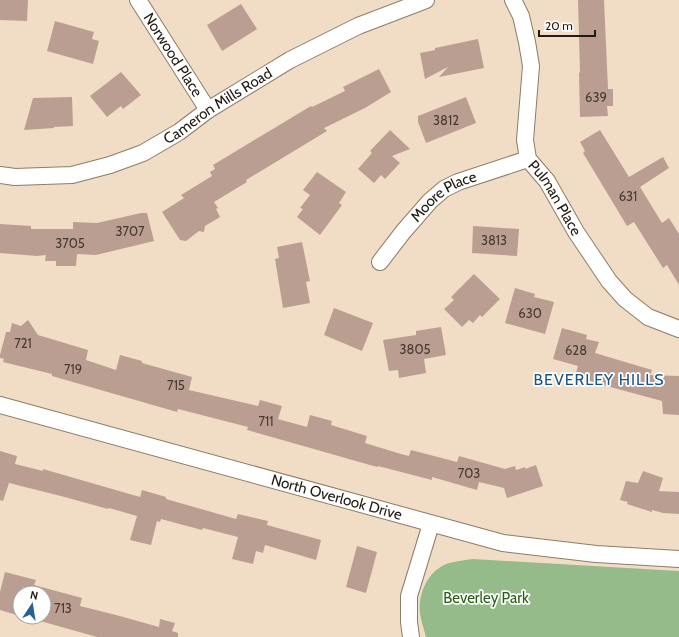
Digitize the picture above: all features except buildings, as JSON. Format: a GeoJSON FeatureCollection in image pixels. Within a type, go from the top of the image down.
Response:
{"type":"FeatureCollection","features":[{"type":"Feature","properties":{"kind":"street","name":"Norwood Place"},"geometry":{"type":"LineString","coordinates":[[138,0],[208,110]]}},
{"type":"Feature","properties":{"kind":"street","name":"Cameron Mills Road"},"geometry":{"type":"LineString","coordinates":[[0,175],[72,175],[110,165],[143,153],[179,132],[208,110],[290,60],[358,26],[426,0]]}},
{"type":"Feature","properties":{"kind":"street","name":"Pulman Place"},"geometry":{"type":"LineString","coordinates":[[513,0],[521,16],[531,66],[525,140],[528,159],[547,181],[576,232],[609,281],[625,299],[648,317],[679,329]]}},
{"type":"Feature","properties":{"kind":"street","name":"Moore Place"},"geometry":{"type":"LineString","coordinates":[[380,262],[430,202],[444,189],[458,182],[528,159]]}},
{"type":"Feature","properties":{"kind":"street","name":"North Overlook Drive"},"geometry":{"type":"LineString","coordinates":[[0,405],[502,543],[596,554],[679,559]]}},
{"type":"Feature","properties":{"kind":"street"},"geometry":{"type":"LineString","coordinates":[[411,637],[409,622],[409,596],[431,524]]}},
{"type":"Feature","properties":{"kind":"green space","name":"Beverley Park"},"geometry":{"type":"Polygon","coordinates":[[[473,559],[679,571],[679,637],[426,637],[420,616],[420,605],[426,583],[435,571],[442,566],[452,562],[473,559]]]}},
{"type":"Feature","properties":{"kind":"district","name":"BEVERLEY HILLS"},"geometry":{"type":"Point","coordinates":[599,379]}}]}
